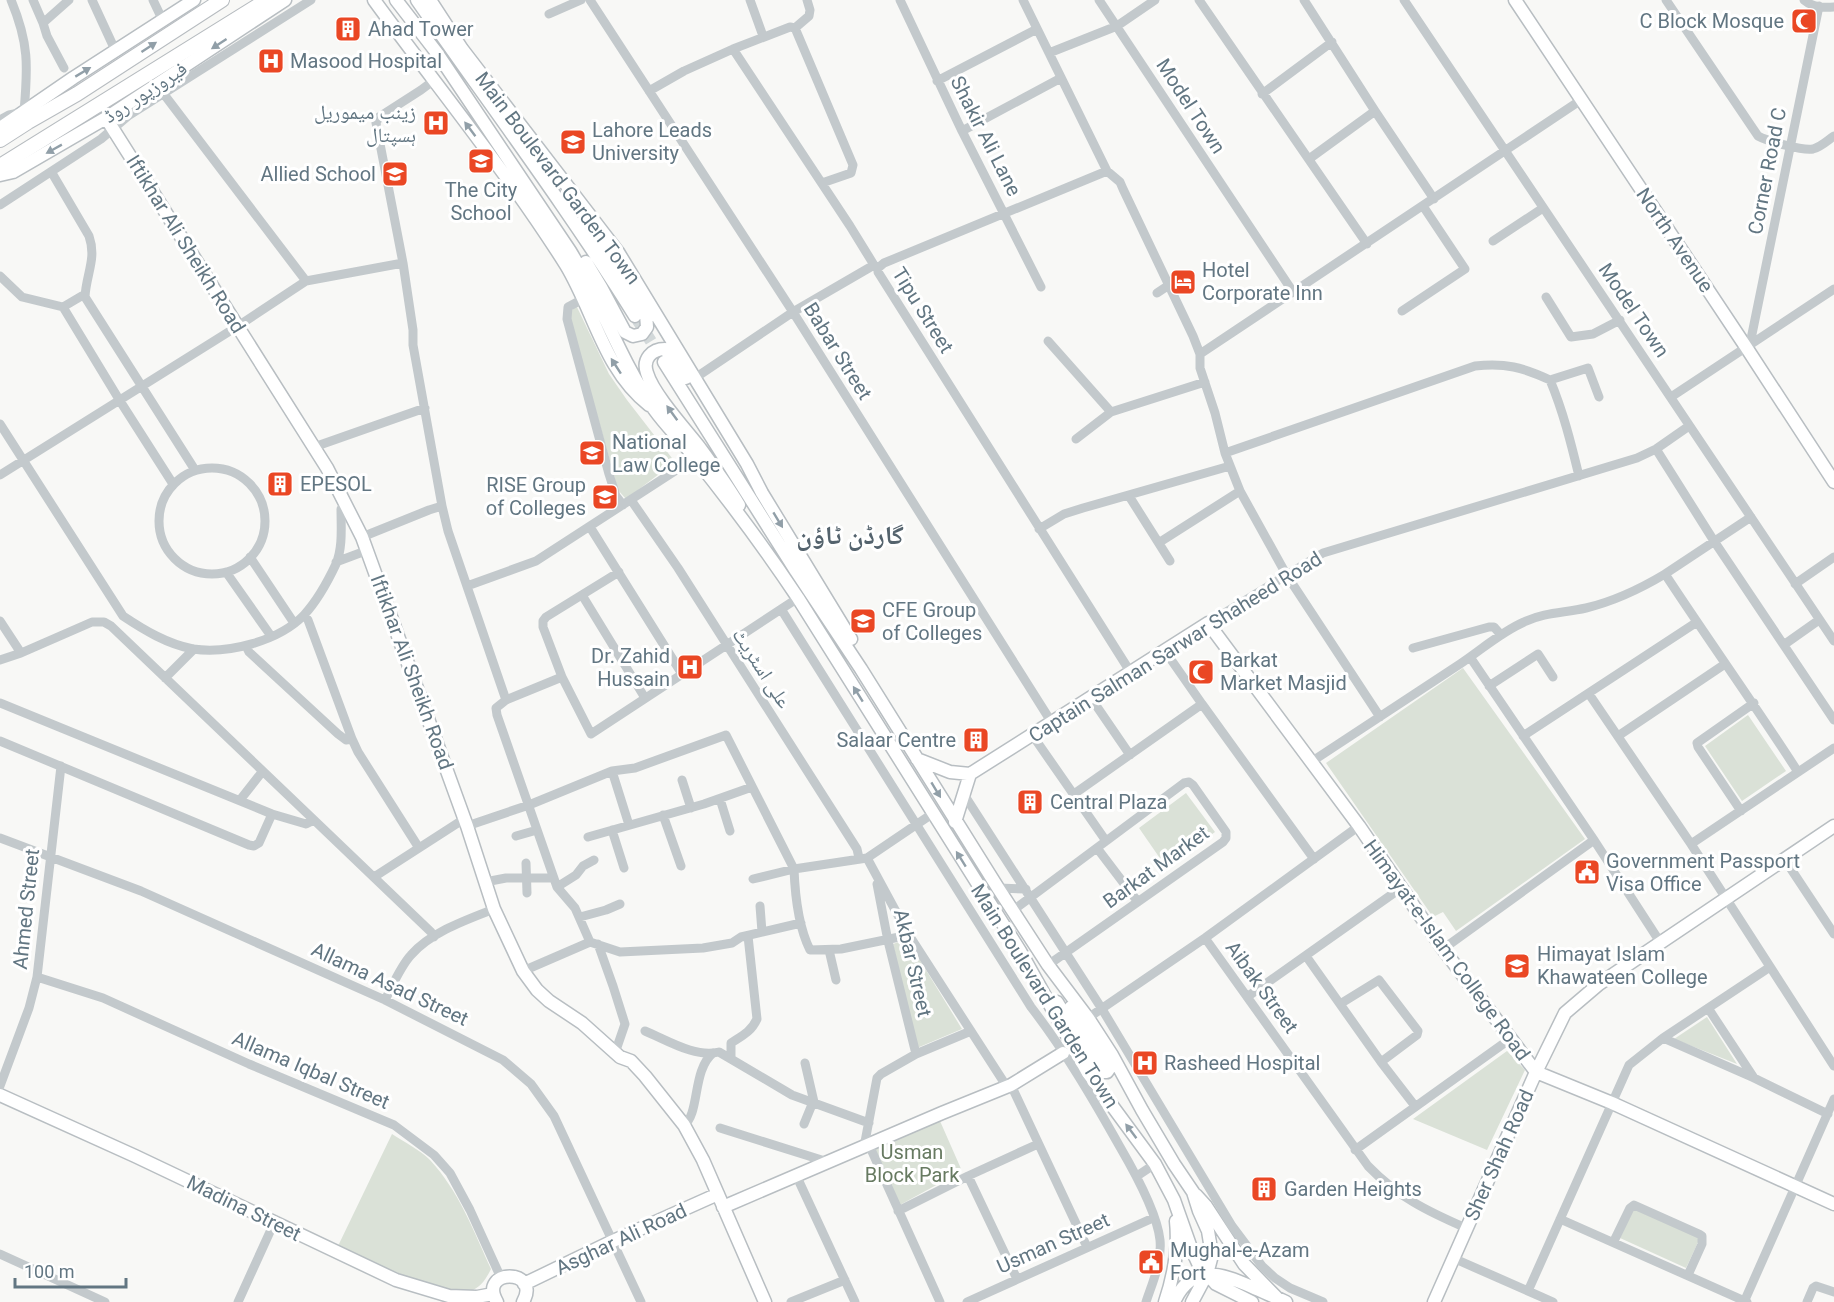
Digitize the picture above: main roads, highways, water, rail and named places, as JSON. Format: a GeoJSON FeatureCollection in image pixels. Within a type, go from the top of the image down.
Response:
{"type":"FeatureCollection","features":[{"type":"Feature","properties":{"kind":"main road"},"geometry":{"type":"LineString","coordinates":[[0,140],[73,78],[195,0]]}},
{"type":"Feature","properties":{"kind":"main road"},"geometry":{"type":"LineString","coordinates":[[0,128],[77,94],[222,0]]}},
{"type":"Feature","properties":{"kind":"main road"},"geometry":{"type":"LineString","coordinates":[[0,166],[267,0]]}},
{"type":"Feature","properties":{"kind":"main road","name":"فیروزپور روڈ"},"geometry":{"type":"LineString","coordinates":[[0,175],[13,172],[106,118],[285,0]]}},
{"type":"Feature","properties":{"kind":"main road","name":"Main Boulevard Garden Town"},"geometry":{"type":"LineString","coordinates":[[374,0],[535,219],[567,267],[610,358],[636,395],[654,409]]}},
{"type":"Feature","properties":{"kind":"main road","name":"Main Boulevard Garden Town"},"geometry":{"type":"LineString","coordinates":[[396,0],[437,53],[570,251],[586,278],[625,359],[654,409],[764,548],[798,598],[1038,982],[1098,1097],[1155,1164],[1174,1200],[1195,1257],[1207,1275]]}},
{"type":"Feature","properties":{"kind":"main road","name":"Main Boulevard Garden Town"},"geometry":{"type":"LineString","coordinates":[[417,0],[561,203],[635,316]]}},
{"type":"Feature","properties":{"kind":"main road","name":"Main Boulevard Garden Town"},"geometry":{"type":"LineString","coordinates":[[431,0],[462,49],[618,252],[850,638],[861,669]]}},
{"type":"Feature","properties":{"kind":"main road","name":"North Avenue"},"geometry":{"type":"LineString","coordinates":[[1515,0],[1749,345],[1832,473]]}},
{"type":"Feature","properties":{"kind":"main road","name":"Iftikhar Ali Sheikh Road"},"geometry":{"type":"LineString","coordinates":[[106,118],[314,447],[362,537],[466,823],[494,909],[523,970],[542,996],[582,1023],[620,1057],[631,1061],[684,1125],[703,1160],[765,1302]]}},
{"type":"Feature","properties":{"kind":"main road"},"geometry":{"type":"LineString","coordinates":[[493,136],[572,241],[601,287],[625,332],[633,336],[642,334],[647,327],[646,314],[561,183],[515,119]]}},
{"type":"Feature","properties":{"kind":"main road"},"geometry":{"type":"LineString","coordinates":[[762,493],[668,351],[662,349],[651,354],[645,364],[647,376],[727,485],[764,548]]}},
{"type":"Feature","properties":{"kind":"main road","name":"Main Boulevard Garden Town"},"geometry":{"type":"LineString","coordinates":[[663,362],[861,669],[1012,911],[1112,1055],[1142,1110],[1193,1192],[1210,1240],[1211,1261],[1207,1275]]}},
{"type":"Feature","properties":{"kind":"main road","name":"Captain Salman Sarwar Shaheed Road"},"geometry":{"type":"LineString","coordinates":[[970,774],[1208,623]]}},
{"type":"Feature","properties":{"kind":"main road","name":"Himayat-e-Islam College Road"},"geometry":{"type":"LineString","coordinates":[[1208,623],[1359,826],[1443,949],[1536,1072],[1612,1103],[1834,1204]]}},
{"type":"Feature","properties":{"kind":"main road"},"geometry":{"type":"LineString","coordinates":[[917,759],[951,772],[970,774],[955,822]]}},
{"type":"Feature","properties":{"kind":"main road","name":"Sher Shah Road"},"geometry":{"type":"LineString","coordinates":[[1434,1302],[1536,1072],[1565,1013],[1599,984],[1834,826]]}},
{"type":"Feature","properties":{"kind":"main road"},"geometry":{"type":"LineString","coordinates":[[1038,982],[1052,995],[1098,1070],[1107,1072],[1108,1064],[1059,990],[1051,968]]}},
{"type":"Feature","properties":{"kind":"main road"},"geometry":{"type":"LineString","coordinates":[[723,1207],[1009,1086],[1063,1053]]}},
{"type":"Feature","properties":{"kind":"main road","name":"Madina Street"},"geometry":{"type":"LineString","coordinates":[[0,1095],[135,1156],[396,1280],[449,1296],[495,1298]]}},
{"type":"Feature","properties":{"kind":"main road"},"geometry":{"type":"LineString","coordinates":[[1193,1192],[1206,1206],[1244,1264],[1282,1300]]}},
{"type":"Feature","properties":{"kind":"main road","name":"Asghar Ali Road"},"geometry":{"type":"LineString","coordinates":[[524,1284],[718,1194]]}},
{"type":"Feature","properties":{"kind":"main road"},"geometry":{"type":"LineString","coordinates":[[1166,1302],[1177,1250],[1174,1200]]}},
{"type":"Feature","properties":{"kind":"main road"},"geometry":{"type":"LineString","coordinates":[[1174,1302],[1187,1282],[1207,1275],[1223,1275],[1282,1300]]}},
{"type":"Feature","properties":{"kind":"main road"},"geometry":{"type":"LineString","coordinates":[[1192,1302],[1207,1275]]}},
{"type":"Feature","properties":{"kind":"main road"},"geometry":{"type":"LineString","coordinates":[[1207,1275],[1222,1288],[1252,1302]]}},
{"type":"Feature","properties":{"kind":"main road"},"geometry":{"type":"LineString","coordinates":[[495,1298],[495,1284],[501,1278],[517,1277],[524,1284],[526,1294],[523,1302]]}},
{"type":"Feature","properties":{"kind":"tunnel"},"geometry":{"type":"LineString","coordinates":[[635,316],[664,362]]}},
{"type":"Feature","properties":{"kind":"place","name":"C Block Mosque"},"geometry":{"type":"Point","coordinates":[1804,21]}},
{"type":"Feature","properties":{"kind":"place","name":"Ahad Tower"},"geometry":{"type":"Point","coordinates":[348,29]}},
{"type":"Feature","properties":{"kind":"place","name":"Masood Hospital"},"geometry":{"type":"Point","coordinates":[271,61]}},
{"type":"Feature","properties":{"kind":"place","name":"زینب میموریل ہسپتال"},"geometry":{"type":"Point","coordinates":[436,123]}},
{"type":"Feature","properties":{"kind":"place","name":"Lahore Leads University"},"geometry":{"type":"Point","coordinates":[573,142]}},
{"type":"Feature","properties":{"kind":"place","name":"The City School"},"geometry":{"type":"Point","coordinates":[481,161]}},
{"type":"Feature","properties":{"kind":"place","name":"Allied School"},"geometry":{"type":"Point","coordinates":[395,174]}},
{"type":"Feature","properties":{"kind":"place","name":"Hotel Corporate Inn"},"geometry":{"type":"Point","coordinates":[1183,282]}},
{"type":"Feature","properties":{"kind":"place","name":"National Law College"},"geometry":{"type":"Point","coordinates":[592,453]}},
{"type":"Feature","properties":{"kind":"place","name":"EPESOL"},"geometry":{"type":"Point","coordinates":[280,484]}},
{"type":"Feature","properties":{"kind":"place","name":"RISE Group of Colleges"},"geometry":{"type":"Point","coordinates":[605,497]}},
{"type":"Feature","properties":{"kind":"place","name":"CFE Group of Colleges"},"geometry":{"type":"Point","coordinates":[863,621]}},
{"type":"Feature","properties":{"kind":"place","name":"Dr. Zahid Hussain"},"geometry":{"type":"Point","coordinates":[690,667]}},
{"type":"Feature","properties":{"kind":"place","name":"Barkat Market Masjid"},"geometry":{"type":"Point","coordinates":[1201,672]}},
{"type":"Feature","properties":{"kind":"place","name":"Salaar Centre"},"geometry":{"type":"Point","coordinates":[976,740]}},
{"type":"Feature","properties":{"kind":"place","name":"Central Plaza"},"geometry":{"type":"Point","coordinates":[1030,802]}},
{"type":"Feature","properties":{"kind":"place","name":"Government Passport Visa Office"},"geometry":{"type":"Point","coordinates":[1587,872]}},
{"type":"Feature","properties":{"kind":"place","name":"Himayat Islam Khawateen College"},"geometry":{"type":"Point","coordinates":[1517,966]}},
{"type":"Feature","properties":{"kind":"place","name":"Rasheed Hospital"},"geometry":{"type":"Point","coordinates":[1145,1063]}},
{"type":"Feature","properties":{"kind":"place","name":"Garden Heights"},"geometry":{"type":"Point","coordinates":[1264,1189]}},
{"type":"Feature","properties":{"kind":"place","name":"Mughal-e-Azam Fort"},"geometry":{"type":"Point","coordinates":[1151,1262]}},
{"type":"Feature","properties":{"kind":"district","name":"گارڈن ٹاؤن"},"geometry":{"type":"Point","coordinates":[850,535]}},
{"type":"Feature","properties":{"kind":"park label","name":"Usman Block Park"},"geometry":{"type":"Point","coordinates":[912,1164]}}]}
